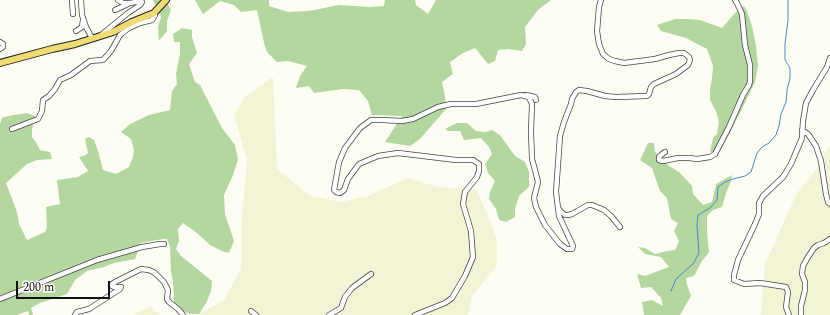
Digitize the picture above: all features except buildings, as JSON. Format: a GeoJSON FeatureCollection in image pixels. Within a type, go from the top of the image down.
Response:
{"type":"FeatureCollection","features":[{"type":"Feature","properties":{"kind":"main road"},"geometry":{"type":"LineString","coordinates":[[1,62],[75,44],[113,32],[154,13],[166,0]]}},
{"type":"Feature","properties":{"kind":"street"},"geometry":{"type":"LineString","coordinates":[[72,0],[73,14]]}},
{"type":"Feature","properties":{"kind":"street"},"geometry":{"type":"LineString","coordinates":[[81,0],[82,15],[92,38]]}},
{"type":"Feature","properties":{"kind":"street"},"geometry":{"type":"LineString","coordinates":[[99,36],[142,2],[124,3],[118,0]]}},
{"type":"Feature","properties":{"kind":"street"},"geometry":{"type":"LineString","coordinates":[[521,95],[529,97],[532,104],[531,149],[538,182],[534,198],[536,207],[545,225],[560,244],[567,249],[572,249],[573,246],[559,216],[556,192],[560,136],[572,98],[579,90],[616,97],[647,96],[654,84],[676,74],[688,65],[690,60],[689,57],[679,53],[655,59],[624,63],[609,59],[603,54],[599,44],[597,31],[598,7],[600,0]]}},
{"type":"Feature","properties":{"kind":"street"},"geometry":{"type":"LineString","coordinates":[[665,152],[660,155],[659,160],[663,161],[689,158],[697,159],[710,157],[715,154],[749,85],[750,65],[745,45],[742,14],[735,0]]}},
{"type":"Feature","properties":{"kind":"street"},"geometry":{"type":"LineString","coordinates":[[115,10],[130,3]]}},
{"type":"Feature","properties":{"kind":"street"},"geometry":{"type":"LineString","coordinates":[[12,129],[38,119],[42,111],[43,100],[56,89],[60,80],[78,71],[90,61],[103,60],[111,51],[120,35],[129,28],[152,20],[155,16],[154,13]]}},
{"type":"Feature","properties":{"kind":"street"},"geometry":{"type":"LineString","coordinates":[[76,32],[82,27],[84,19]]}},
{"type":"Feature","properties":{"kind":"street"},"geometry":{"type":"LineString","coordinates":[[0,42],[3,44],[3,47],[0,49]]}},
{"type":"Feature","properties":{"kind":"street"},"geometry":{"type":"LineString","coordinates":[[789,315],[786,307],[788,292],[786,287],[760,283],[744,284],[734,280],[734,275],[738,260],[755,224],[759,203],[763,196],[783,177],[791,164],[802,138],[806,103],[827,67],[830,58]]}},
{"type":"Feature","properties":{"kind":"street"},"geometry":{"type":"LineString","coordinates":[[414,315],[445,303],[452,298],[465,276],[473,257],[471,231],[463,204],[465,192],[477,177],[479,164],[473,160],[398,153],[378,156],[359,164],[348,179],[344,190],[340,193],[334,190],[339,162],[345,148],[360,128],[371,120],[402,121],[414,119],[451,104],[476,104],[525,94],[535,97],[536,100]]}},
{"type":"Feature","properties":{"kind":"street"},"geometry":{"type":"LineString","coordinates":[[802,130],[808,134],[816,146],[821,160],[826,194],[830,204]]}},
{"type":"Feature","properties":{"kind":"street"},"geometry":{"type":"LineString","coordinates":[[558,208],[561,212],[568,215],[588,205],[592,205],[604,210],[611,216],[620,228]]}},
{"type":"Feature","properties":{"kind":"street"},"geometry":{"type":"LineString","coordinates":[[801,315],[801,306],[805,290],[805,282],[802,274],[803,266],[814,248],[830,239]]}},
{"type":"Feature","properties":{"kind":"street"},"geometry":{"type":"LineString","coordinates":[[0,299],[97,260],[142,247],[164,244]]}},
{"type":"Feature","properties":{"kind":"street"},"geometry":{"type":"LineString","coordinates":[[75,315],[77,312],[89,309],[120,289],[121,287],[112,286],[115,282],[141,270],[149,270],[155,273],[164,282],[168,290],[169,302],[178,308],[183,315]]}},
{"type":"Feature","properties":{"kind":"street"},"geometry":{"type":"LineString","coordinates":[[329,315],[341,308],[344,297],[352,288],[371,274]]}},
{"type":"Feature","properties":{"kind":"street"},"geometry":{"type":"LineString","coordinates":[[251,311],[256,315]]}},
{"type":"Feature","properties":{"kind":"green space"},"geometry":{"type":"Polygon","coordinates":[[[153,0],[171,0],[167,3],[171,10],[167,21],[167,31],[159,41],[158,27],[161,17],[153,0]]]}},
{"type":"Feature","properties":{"kind":"green space"},"geometry":{"type":"Polygon","coordinates":[[[195,0],[269,0],[269,6],[288,12],[309,11],[339,5],[370,7],[384,6],[385,0],[415,0],[416,5],[428,14],[436,0],[551,0],[538,10],[525,27],[526,44],[522,51],[509,49],[498,50],[495,61],[488,64],[475,48],[463,53],[450,62],[453,74],[442,82],[446,109],[420,139],[410,146],[385,142],[402,116],[372,115],[368,101],[359,90],[343,89],[314,93],[309,86],[296,88],[300,76],[307,66],[288,61],[277,62],[267,52],[257,10],[241,12],[234,5],[220,1],[203,14],[195,0]]]}},
{"type":"Feature","properties":{"kind":"green space"},"geometry":{"type":"Polygon","coordinates":[[[744,6],[752,26],[756,46],[758,66],[755,82],[720,151],[710,152],[713,138],[717,134],[719,122],[716,111],[710,100],[713,66],[707,49],[686,38],[661,31],[657,25],[675,19],[689,19],[700,20],[722,28],[734,14],[744,6]]]}},
{"type":"Feature","properties":{"kind":"green space"},"geometry":{"type":"Polygon","coordinates":[[[182,28],[192,30],[192,37],[197,53],[189,64],[195,82],[200,85],[222,128],[235,145],[238,160],[224,195],[225,214],[234,241],[229,253],[210,245],[183,223],[178,229],[179,241],[176,249],[181,256],[212,281],[211,291],[206,303],[199,314],[190,314],[183,311],[174,303],[170,246],[167,239],[163,239],[141,243],[135,259],[114,263],[87,271],[75,280],[67,294],[40,303],[31,308],[33,315],[29,315],[28,311],[17,315],[0,315],[0,124],[2,118],[27,113],[35,116],[32,137],[40,150],[50,152],[52,159],[37,160],[27,164],[6,183],[17,212],[19,224],[27,240],[45,232],[47,227],[46,207],[60,204],[57,180],[78,177],[88,171],[79,157],[88,153],[85,139],[89,137],[94,140],[103,170],[116,174],[129,167],[134,150],[131,139],[121,132],[130,124],[149,115],[170,110],[172,91],[177,84],[176,74],[180,54],[180,42],[174,42],[173,34],[182,28]]]}},
{"type":"Feature","properties":{"kind":"green space"},"geometry":{"type":"Polygon","coordinates":[[[273,77],[277,169],[310,196],[341,202],[368,196],[408,178],[438,187],[477,190],[497,239],[497,266],[472,296],[468,315],[198,315],[224,300],[241,269],[242,217],[247,160],[234,115],[244,98],[273,77]]]}},
{"type":"Feature","properties":{"kind":"green space"},"geometry":{"type":"Polygon","coordinates":[[[457,123],[467,123],[476,131],[486,132],[492,130],[500,135],[515,156],[525,162],[529,172],[529,187],[519,196],[515,209],[515,217],[506,222],[499,220],[496,209],[489,199],[490,192],[495,181],[488,173],[485,164],[492,154],[489,147],[481,138],[464,140],[460,131],[448,131],[445,129],[457,123]]]}},
{"type":"Feature","properties":{"kind":"green space"},"geometry":{"type":"Polygon","coordinates":[[[648,143],[654,143],[655,152],[668,165],[680,173],[692,186],[693,194],[703,205],[712,202],[716,184],[732,175],[722,207],[713,210],[707,216],[709,252],[694,276],[686,278],[691,296],[680,315],[644,315],[642,302],[652,300],[663,306],[661,298],[651,287],[641,288],[637,274],[645,276],[669,267],[661,257],[645,254],[638,247],[645,248],[655,254],[675,250],[679,241],[674,231],[678,223],[671,219],[667,198],[660,191],[652,168],[640,160],[648,143]]]}},
{"type":"Feature","properties":{"kind":"green space"},"geometry":{"type":"Polygon","coordinates":[[[830,144],[830,315],[761,315],[765,264],[797,193],[816,169],[830,144]]]}},
{"type":"Feature","properties":{"kind":"green space"},"geometry":{"type":"Polygon","coordinates":[[[150,306],[160,315],[134,315],[150,306]]]}},
{"type":"Feature","properties":{"kind":"waterway"},"geometry":{"type":"LineString","coordinates":[[671,291],[676,279],[693,264],[699,253],[697,225],[698,215],[710,208],[717,200],[718,187],[725,182],[745,176],[751,172],[757,153],[776,135],[781,114],[786,102],[790,78],[790,68],[785,60],[788,0]]}}]}
